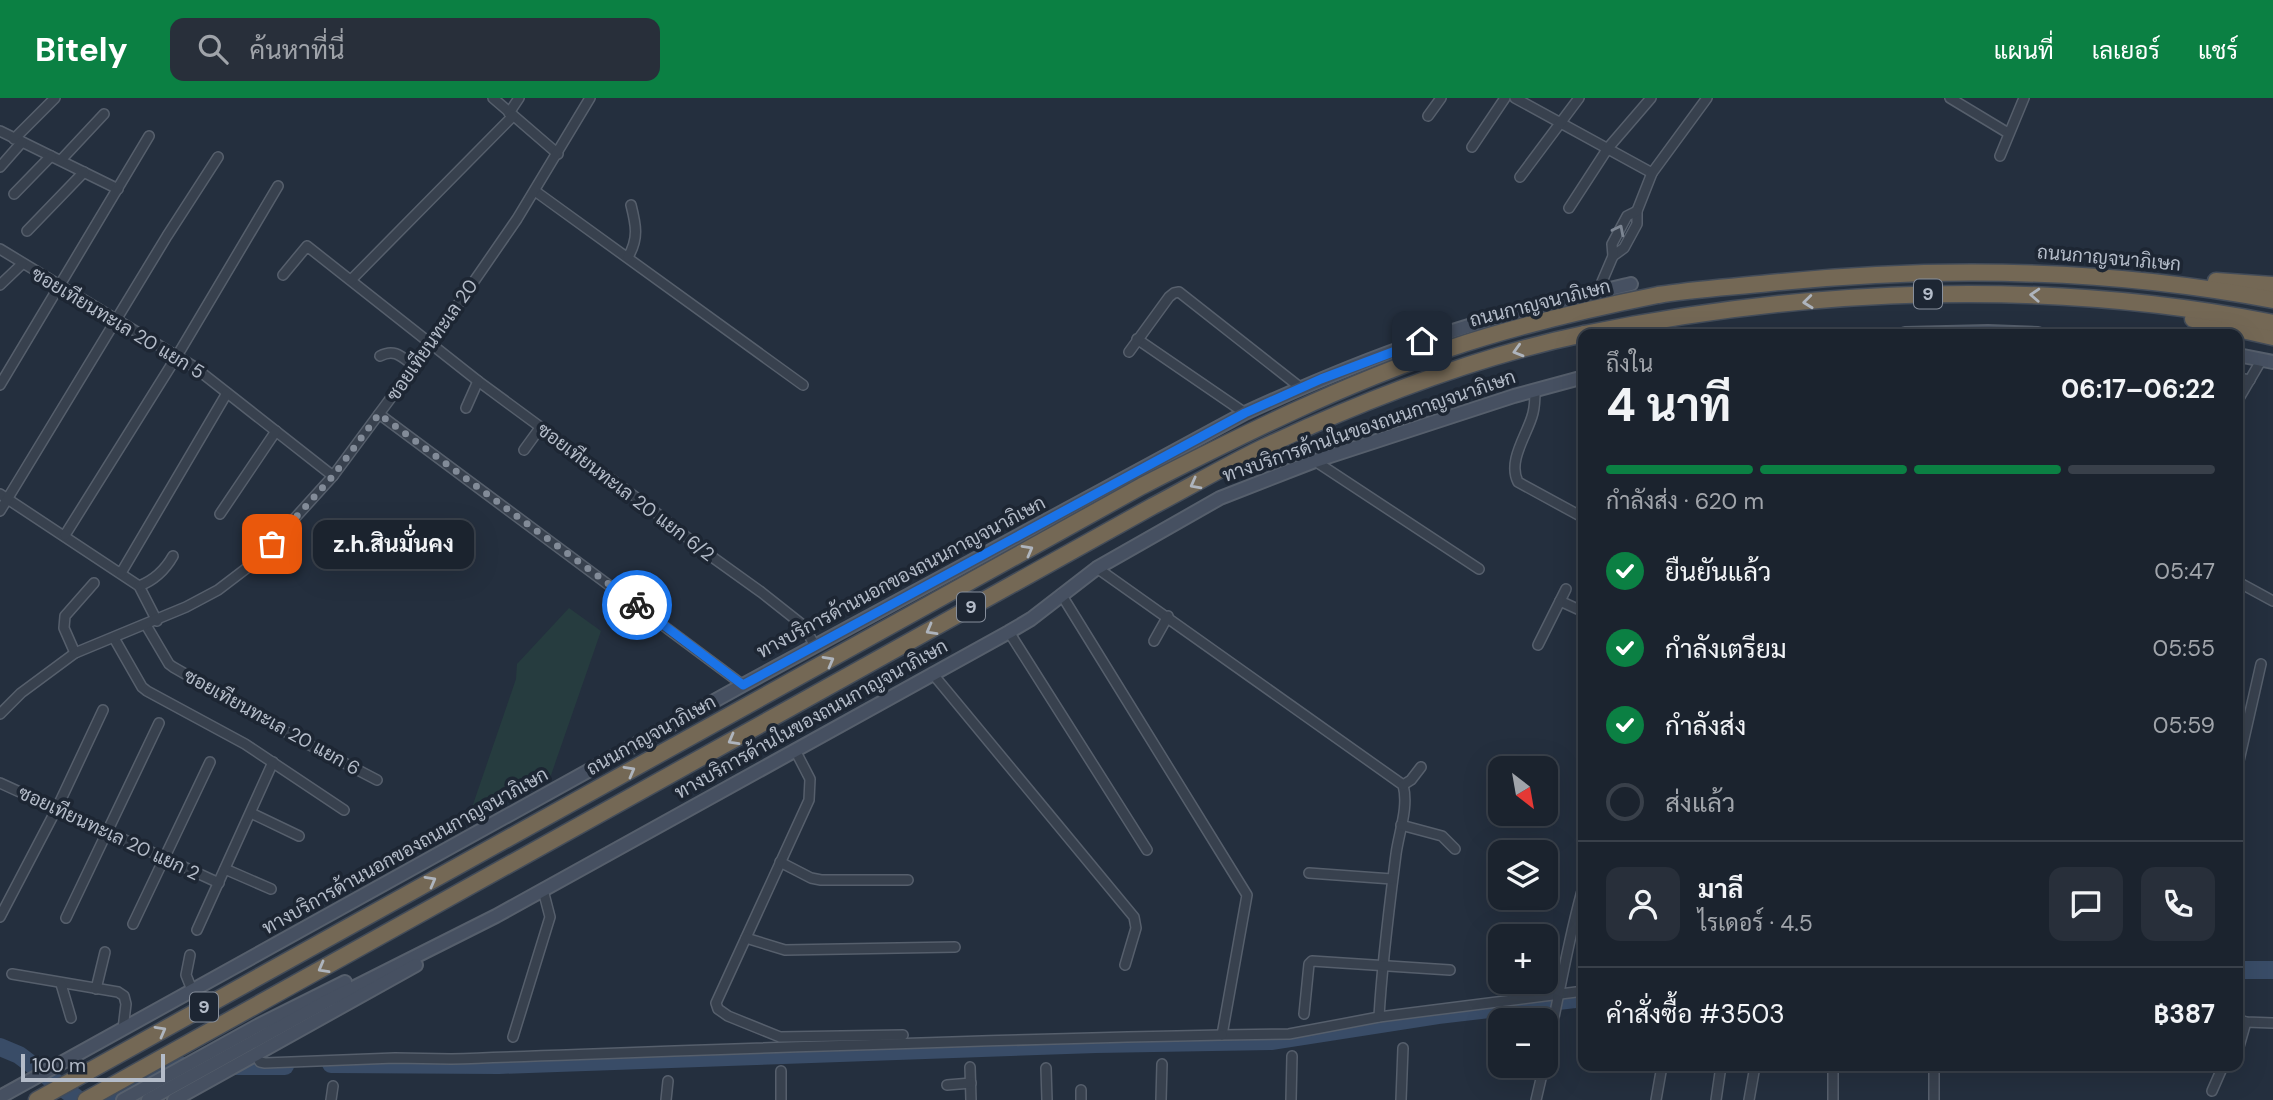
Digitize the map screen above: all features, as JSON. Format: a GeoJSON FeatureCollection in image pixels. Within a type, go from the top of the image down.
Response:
{"type":"FeatureCollection","features":[{"type":"Feature","properties":{"kind":"highway","name":"ถนนกาญจนาภิเษก"},"geometry":{"type":"LineString","coordinates":[[37,1100],[1142,486],[1250,430],[1360,382],[1449,348],[1551,319],[1661,295],[1902,272],[2016,272],[2126,279],[2273,300]]}},
{"type":"Feature","properties":{"kind":"highway"},"geometry":{"type":"LineString","coordinates":[[2126,279],[2273,285]]}},
{"type":"Feature","properties":{"kind":"highway","name":"ถนนกาญจนาภิเษก"},"geometry":{"type":"LineString","coordinates":[[1608,329],[1667,317],[1853,298],[1965,294],[2076,297],[2172,306],[2273,323]]}},
{"type":"Feature","properties":{"kind":"highway"},"geometry":{"type":"LineString","coordinates":[[2076,297],[2234,329]]}},
{"type":"Feature","properties":{"kind":"highway"},"geometry":{"type":"LineString","coordinates":[[2243,331],[2273,337]]}},
{"type":"Feature","properties":{"kind":"highway","name":"ถนนกาญจนาภิเษก"},"geometry":{"type":"LineString","coordinates":[[86,1100],[1261,449],[1369,402],[1455,369],[1578,336]]}},
{"type":"Feature","properties":{"kind":"main road","name":"ทางบริการด้านนอกของถนนกาญจนาภิเษก"},"geometry":{"type":"LineString","coordinates":[[0,1097],[743,685],[1245,413],[1422,341],[1631,284]]}},
{"type":"Feature","properties":{"kind":"main road"},"geometry":{"type":"LineString","coordinates":[[2243,356],[2267,360]]}},
{"type":"Feature","properties":{"kind":"main road","name":"ทางบริการด้านในของถนนกาญจนาภิเษก"},"geometry":{"type":"LineString","coordinates":[[148,1100],[327,1001],[544,890],[1009,632],[1031,619],[1097,568],[1220,498],[1315,461],[1578,379]]}},
{"type":"Feature","properties":{"kind":"main road"},"geometry":{"type":"LineString","coordinates":[[174,1100],[421,962],[496,916]]}},
{"type":"Feature","properties":{"kind":"main road"},"geometry":{"type":"LineString","coordinates":[[124,1100],[341,984],[496,916]]}},
{"type":"Feature","properties":{"kind":"street"},"geometry":{"type":"LineString","coordinates":[[0,167],[18,140],[55,98]]}},
{"type":"Feature","properties":{"kind":"street"},"geometry":{"type":"LineString","coordinates":[[493,98],[558,154]]}},
{"type":"Feature","properties":{"kind":"street"},"geometry":{"type":"LineString","coordinates":[[351,280],[511,115],[519,98]]}},
{"type":"Feature","properties":{"kind":"street","name":"ซอยเทียนทะเล 20"},"geometry":{"type":"LineString","coordinates":[[0,713],[21,693],[75,653],[157,621],[218,590],[256,561],[333,476],[430,345],[535,191],[590,98]]}},
{"type":"Feature","properties":{"kind":"street"},"geometry":{"type":"LineString","coordinates":[[1428,116],[1441,98]]}},
{"type":"Feature","properties":{"kind":"street"},"geometry":{"type":"LineString","coordinates":[[1472,147],[1505,98]]}},
{"type":"Feature","properties":{"kind":"street"},"geometry":{"type":"LineString","coordinates":[[1515,98],[1651,173]]}},
{"type":"Feature","properties":{"kind":"street"},"geometry":{"type":"LineString","coordinates":[[1520,177],[1579,98]]}},
{"type":"Feature","properties":{"kind":"street"},"geometry":{"type":"LineString","coordinates":[[1569,208],[1608,148],[1651,98]]}},
{"type":"Feature","properties":{"kind":"street"},"geometry":{"type":"LineString","coordinates":[[1598,292],[1613,257],[1624,248],[1637,224],[1637,211],[1651,173],[1707,98]]}},
{"type":"Feature","properties":{"kind":"street"},"geometry":{"type":"LineString","coordinates":[[2000,156],[2024,98]]}},
{"type":"Feature","properties":{"kind":"street"},"geometry":{"type":"LineString","coordinates":[[1955,99],[2008,133]]}},
{"type":"Feature","properties":{"kind":"street"},"geometry":{"type":"LineString","coordinates":[[61,160],[104,114]]}},
{"type":"Feature","properties":{"kind":"street"},"geometry":{"type":"LineString","coordinates":[[0,131],[118,189]]}},
{"type":"Feature","properties":{"kind":"street"},"geometry":{"type":"LineString","coordinates":[[0,385],[149,136]]}},
{"type":"Feature","properties":{"kind":"street"},"geometry":{"type":"LineString","coordinates":[[14,194],[51,156]]}},
{"type":"Feature","properties":{"kind":"street"},"geometry":{"type":"LineString","coordinates":[[0,511],[4,496],[218,157]]}},
{"type":"Feature","properties":{"kind":"street"},"geometry":{"type":"LineString","coordinates":[[27,231],[84,172]]}},
{"type":"Feature","properties":{"kind":"street"},"geometry":{"type":"LineString","coordinates":[[65,535],[177,356],[278,186]]}},
{"type":"Feature","properties":{"kind":"street"},"geometry":{"type":"LineString","coordinates":[[535,191],[803,385]]}},
{"type":"Feature","properties":{"kind":"street"},"geometry":{"type":"LineString","coordinates":[[628,257],[635,246],[637,235],[631,205]]}},
{"type":"Feature","properties":{"kind":"street","name":"ซอยเทียนทะเล 20 แยก 6/2"},"geometry":{"type":"LineString","coordinates":[[283,275],[307,246],[430,345],[761,592],[804,626],[815,646]]}},
{"type":"Feature","properties":{"kind":"street","name":"ซอยเทียนทะเล 20 แยก 5"},"geometry":{"type":"LineString","coordinates":[[0,249],[177,356],[333,476]]}},
{"type":"Feature","properties":{"kind":"street"},"geometry":{"type":"LineString","coordinates":[[0,285],[22,264]]}},
{"type":"Feature","properties":{"kind":"street"},"geometry":{"type":"LineString","coordinates":[[1129,352],[1169,297],[1179,292],[1301,388]]}},
{"type":"Feature","properties":{"kind":"street"},"geometry":{"type":"LineString","coordinates":[[1137,339],[1245,413]]}},
{"type":"Feature","properties":{"kind":"street"},"geometry":{"type":"LineString","coordinates":[[380,356],[397,353],[414,366]]}},
{"type":"Feature","properties":{"kind":"street"},"geometry":{"type":"LineString","coordinates":[[2243,392],[2267,360]]}},
{"type":"Feature","properties":{"kind":"street"},"geometry":{"type":"LineString","coordinates":[[2243,378],[2250,380]]}},
{"type":"Feature","properties":{"kind":"street"},"geometry":{"type":"LineString","coordinates":[[466,408],[478,381]]}},
{"type":"Feature","properties":{"kind":"street"},"geometry":{"type":"LineString","coordinates":[[1535,390],[1533,413],[1517,457],[1515,475],[1518,482],[1578,515]]}},
{"type":"Feature","properties":{"kind":"street"},"geometry":{"type":"LineString","coordinates":[[121,573],[227,393]]}},
{"type":"Feature","properties":{"kind":"street"},"geometry":{"type":"LineString","coordinates":[[379,414],[743,685]]}},
{"type":"Feature","properties":{"kind":"street"},"geometry":{"type":"LineString","coordinates":[[524,450],[540,428]]}},
{"type":"Feature","properties":{"kind":"street"},"geometry":{"type":"LineString","coordinates":[[220,514],[275,431]]}},
{"type":"Feature","properties":{"kind":"street"},"geometry":{"type":"LineString","coordinates":[[1315,461],[1479,569]]}},
{"type":"Feature","properties":{"kind":"street"},"geometry":{"type":"LineString","coordinates":[[4,496],[139,586],[157,621]]}},
{"type":"Feature","properties":{"kind":"street"},"geometry":{"type":"LineString","coordinates":[[139,586],[165,569],[173,556]]}},
{"type":"Feature","properties":{"kind":"street"},"geometry":{"type":"LineString","coordinates":[[1097,568],[1404,785]]}},
{"type":"Feature","properties":{"kind":"street"},"geometry":{"type":"LineString","coordinates":[[75,653],[64,628],[65,616],[94,583]]}},
{"type":"Feature","properties":{"kind":"street"},"geometry":{"type":"LineString","coordinates":[[2243,585],[2273,601]]}},
{"type":"Feature","properties":{"kind":"street"},"geometry":{"type":"LineString","coordinates":[[1538,645],[1566,589]]}},
{"type":"Feature","properties":{"kind":"street"},"geometry":{"type":"LineString","coordinates":[[1060,594],[1247,895],[1222,1035]]}},
{"type":"Feature","properties":{"kind":"street"},"geometry":{"type":"LineString","coordinates":[[1560,601],[1578,609]]}},
{"type":"Feature","properties":{"kind":"street"},"geometry":{"type":"LineString","coordinates":[[1154,641],[1168,616]]}},
{"type":"Feature","properties":{"kind":"street","name":"ซอยเทียนทะเล 20 แยก 6"},"geometry":{"type":"LineString","coordinates":[[146,625],[173,667],[302,741],[377,780]]}},
{"type":"Feature","properties":{"kind":"street"},"geometry":{"type":"LineString","coordinates":[[1009,632],[1147,850]]}},
{"type":"Feature","properties":{"kind":"street"},"geometry":{"type":"LineString","coordinates":[[114,638],[142,687],[273,762],[344,810]]}},
{"type":"Feature","properties":{"kind":"street"},"geometry":{"type":"LineString","coordinates":[[2243,743],[2261,664]]}},
{"type":"Feature","properties":{"kind":"street"},"geometry":{"type":"LineString","coordinates":[[932,673],[1134,917],[1136,928],[1125,965]]}},
{"type":"Feature","properties":{"kind":"street"},"geometry":{"type":"LineString","coordinates":[[0,916],[57,808],[103,710]]}},
{"type":"Feature","properties":{"kind":"street"},"geometry":{"type":"LineString","coordinates":[[66,918],[159,723]]}},
{"type":"Feature","properties":{"kind":"street"},"geometry":{"type":"LineString","coordinates":[[795,750],[810,779],[809,800],[716,1003],[718,1009],[728,1016],[786,1038],[903,1035]]}},
{"type":"Feature","properties":{"kind":"street"},"geometry":{"type":"LineString","coordinates":[[133,924],[210,762]]}},
{"type":"Feature","properties":{"kind":"street"},"geometry":{"type":"LineString","coordinates":[[197,930],[273,762]]}},
{"type":"Feature","properties":{"kind":"street"},"geometry":{"type":"LineString","coordinates":[[1404,785],[1421,767]]}},
{"type":"Feature","properties":{"kind":"street","name":"ซอยเทียนทะเล 20 แยก 2"},"geometry":{"type":"LineString","coordinates":[[0,783],[219,883]]}},
{"type":"Feature","properties":{"kind":"street"},"geometry":{"type":"LineString","coordinates":[[1379,1017],[1392,879],[1404,809],[1404,785]]}},
{"type":"Feature","properties":{"kind":"street"},"geometry":{"type":"LineString","coordinates":[[251,813],[299,836]]}},
{"type":"Feature","properties":{"kind":"street"},"geometry":{"type":"LineString","coordinates":[[1401,825],[1447,838],[1455,849]]}},
{"type":"Feature","properties":{"kind":"street"},"geometry":{"type":"LineString","coordinates":[[780,862],[811,878],[821,880],[908,880]]}},
{"type":"Feature","properties":{"kind":"street"},"geometry":{"type":"LineString","coordinates":[[225,869],[271,889]]}},
{"type":"Feature","properties":{"kind":"street"},"geometry":{"type":"LineString","coordinates":[[1309,873],[1392,879]]}},
{"type":"Feature","properties":{"kind":"street"},"geometry":{"type":"LineString","coordinates":[[513,1037],[550,917],[544,890]]}},
{"type":"Feature","properties":{"kind":"street"},"geometry":{"type":"LineString","coordinates":[[1557,1008],[1563,968],[1578,908]]}},
{"type":"Feature","properties":{"kind":"street"},"geometry":{"type":"LineString","coordinates":[[746,938],[785,950],[955,947]]}},
{"type":"Feature","properties":{"kind":"street"},"geometry":{"type":"LineString","coordinates":[[96,989],[105,952]]}},
{"type":"Feature","properties":{"kind":"street"},"geometry":{"type":"LineString","coordinates":[[190,955],[186,975],[192,990]]}},
{"type":"Feature","properties":{"kind":"street"},"geometry":{"type":"LineString","coordinates":[[1304,1014],[1309,964],[1312,961],[1450,970]]}},
{"type":"Feature","properties":{"kind":"street"},"geometry":{"type":"LineString","coordinates":[[12,974],[118,992],[124,996],[126,1004],[123,1029]]}},
{"type":"Feature","properties":{"kind":"street"},"geometry":{"type":"LineString","coordinates":[[61,984],[71,1018]]}},
{"type":"Feature","properties":{"kind":"street"},"geometry":{"type":"LineString","coordinates":[[256,1056],[260,1062],[265,1063],[395,1058],[500,1058],[786,1046],[1289,1034],[1379,1017],[1578,992]]}},
{"type":"Feature","properties":{"kind":"street"},"geometry":{"type":"LineString","coordinates":[[2243,1020],[2273,1023]]}},
{"type":"Feature","properties":{"kind":"street"},"geometry":{"type":"LineString","coordinates":[[1401,1100],[1403,1048]]}},
{"type":"Feature","properties":{"kind":"street"},"geometry":{"type":"LineString","coordinates":[[1291,1100],[1292,1056]]}},
{"type":"Feature","properties":{"kind":"street"},"geometry":{"type":"LineString","coordinates":[[1161,1064],[1161,1100]]}},
{"type":"Feature","properties":{"kind":"street"},"geometry":{"type":"LineString","coordinates":[[970,1067],[971,1100]]}},
{"type":"Feature","properties":{"kind":"street"},"geometry":{"type":"LineString","coordinates":[[1046,1068],[1047,1100]]}},
{"type":"Feature","properties":{"kind":"street"},"geometry":{"type":"LineString","coordinates":[[781,1071],[781,1100]]}},
{"type":"Feature","properties":{"kind":"street"},"geometry":{"type":"LineString","coordinates":[[1656,1100],[1661,1071]]}},
{"type":"Feature","properties":{"kind":"street"},"geometry":{"type":"LineString","coordinates":[[1716,1100],[1720,1071]]}},
{"type":"Feature","properties":{"kind":"street"},"geometry":{"type":"LineString","coordinates":[[1749,1100],[1754,1071]]}},
{"type":"Feature","properties":{"kind":"street"},"geometry":{"type":"LineString","coordinates":[[1833,1071],[1833,1100]]}},
{"type":"Feature","properties":{"kind":"street"},"geometry":{"type":"LineString","coordinates":[[1934,1071],[1934,1100]]}},
{"type":"Feature","properties":{"kind":"street"},"geometry":{"type":"LineString","coordinates":[[2212,1091],[2216,1086],[2219,1071]]}},
{"type":"Feature","properties":{"kind":"street"},"geometry":{"type":"LineString","coordinates":[[1536,1100],[1541,1078]]}},
{"type":"Feature","properties":{"kind":"street"},"geometry":{"type":"LineString","coordinates":[[666,1100],[668,1080]]}},
{"type":"Feature","properties":{"kind":"street"},"geometry":{"type":"LineString","coordinates":[[947,1085],[971,1083]]}},
{"type":"Feature","properties":{"kind":"street"},"geometry":{"type":"LineString","coordinates":[[331,1100],[333,1086]]}},
{"type":"Feature","properties":{"kind":"green space"},"geometry":{"type":"Polygon","coordinates":[[[569,608],[601,631],[550,778],[467,822],[516,679],[517,664],[569,608]]]}},
{"type":"Feature","properties":{"kind":"waterway"},"geometry":{"type":"LineString","coordinates":[[2243,970],[2273,970]]}},
{"type":"Feature","properties":{"kind":"waterway"},"geometry":{"type":"LineString","coordinates":[[331,1064],[499,1065],[1096,1044],[1271,1041],[1438,1015],[1578,999]]}},
{"type":"Feature","properties":{"kind":"waterway"},"geometry":{"type":"LineString","coordinates":[[0,1047],[19,1055],[79,1100]]}},
{"type":"Feature","properties":{"kind":"waterway"},"geometry":{"type":"LineString","coordinates":[[108,1100],[169,1066],[194,1066]]}},
{"type":"Feature","properties":{"kind":"waterway"},"geometry":{"type":"LineString","coordinates":[[222,1066],[285,1066]]}},
{"type":"Feature","properties":{"kind":"way so far"},"geometry":{"type":"LineString","coordinates":[[272,544],[333,476],[379,414],[637,605]]}},
{"type":"Feature","properties":{"kind":"place","name":"z.h.สินมั่นคง"},"geometry":{"type":"Point","coordinates":[272,544]}},
{"type":"Feature","properties":{"kind":"route"},"geometry":{"type":"LineString","coordinates":[[637,605],[743,685],[1245,413],[1321,379],[1422,341]]}}]}
